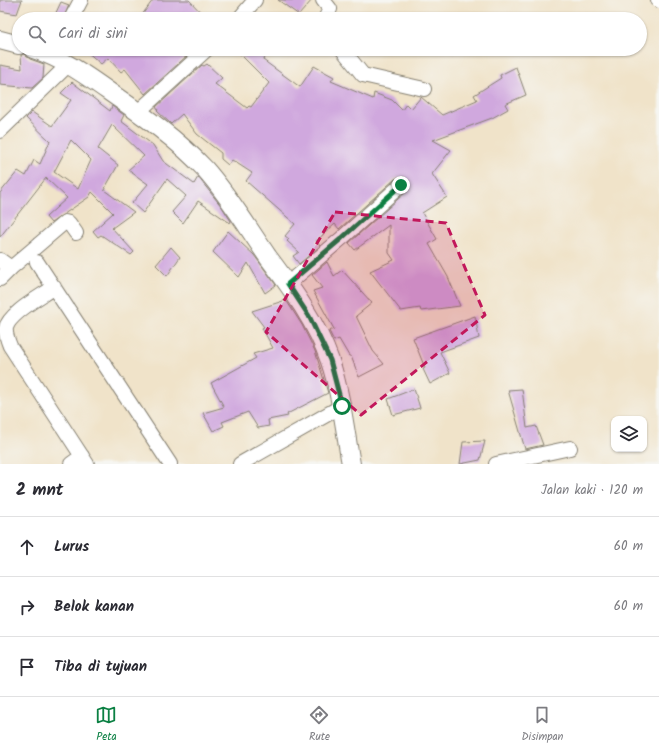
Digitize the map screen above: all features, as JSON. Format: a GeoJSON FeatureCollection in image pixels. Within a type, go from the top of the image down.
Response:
{"type":"FeatureCollection","features":[{"type":"Feature","properties":{"kind":"street"},"geometry":{"type":"LineString","coordinates":[[74,12],[81,0]]}},
{"type":"Feature","properties":{"kind":"street"},"geometry":{"type":"LineString","coordinates":[[245,12],[255,0]]}},
{"type":"Feature","properties":{"kind":"street"},"geometry":{"type":"LineString","coordinates":[[323,0],[330,9],[328,12]]}},
{"type":"Feature","properties":{"kind":"street"},"geometry":{"type":"LineString","coordinates":[[0,40],[12,43]]}},
{"type":"Feature","properties":{"kind":"street"},"geometry":{"type":"LineString","coordinates":[[57,56],[138,112],[180,146],[205,169],[227,197],[309,316],[330,360],[342,406],[351,464]]}},
{"type":"Feature","properties":{"kind":"street"},"geometry":{"type":"LineString","coordinates":[[138,112],[199,56]]}},
{"type":"Feature","properties":{"kind":"street"},"geometry":{"type":"LineString","coordinates":[[348,56],[364,75],[424,89]]}},
{"type":"Feature","properties":{"kind":"street"},"geometry":{"type":"LineString","coordinates":[[0,132],[68,65]]}},
{"type":"Feature","properties":{"kind":"street"},"geometry":{"type":"LineString","coordinates":[[288,284],[401,185]]}},
{"type":"Feature","properties":{"kind":"street"},"geometry":{"type":"LineString","coordinates":[[0,279],[62,223],[68,223],[76,233]]}},
{"type":"Feature","properties":{"kind":"street"},"geometry":{"type":"LineString","coordinates":[[0,260],[11,268]]}},
{"type":"Feature","properties":{"kind":"street"},"geometry":{"type":"LineString","coordinates":[[37,262],[170,464]]}},
{"type":"Feature","properties":{"kind":"street"},"geometry":{"type":"LineString","coordinates":[[54,287],[16,313],[8,322],[6,329],[7,339],[80,461]]}},
{"type":"Feature","properties":{"kind":"street"},"geometry":{"type":"LineString","coordinates":[[240,464],[342,406]]}},
{"type":"Feature","properties":{"kind":"street"},"geometry":{"type":"LineString","coordinates":[[496,464],[570,448]]}},
{"type":"Feature","properties":{"kind":"highlighted area"},"geometry":{"type":"Polygon","coordinates":[[[335,212],[446,223],[485,315],[361,415],[266,332],[335,212]]]}},
{"type":"Feature","properties":{"kind":"building"},"geometry":{"type":"Polygon","coordinates":[[[0,0],[22,0],[18,12],[12,13],[0,11],[0,0]]]}},
{"type":"Feature","properties":{"kind":"building"},"geometry":{"type":"Polygon","coordinates":[[[153,0],[189,0],[200,12],[144,12],[153,0]]]}},
{"type":"Feature","properties":{"kind":"building"},"geometry":{"type":"Polygon","coordinates":[[[278,0],[312,0],[302,12],[295,12],[278,0]]]}},
{"type":"Feature","properties":{"kind":"building"},"geometry":{"type":"Polygon","coordinates":[[[61,2],[69,5],[66,12],[56,12],[61,2]]]}},
{"type":"Feature","properties":{"kind":"building"},"geometry":{"type":"Polygon","coordinates":[[[21,56],[26,56],[30,59],[44,64],[43,78],[32,88],[0,85],[0,65],[22,69],[21,56]]]}},
{"type":"Feature","properties":{"kind":"building"},"geometry":{"type":"Polygon","coordinates":[[[92,56],[187,56],[145,94],[125,69],[121,72],[108,58],[101,64],[92,56]]]}},
{"type":"Feature","properties":{"kind":"building"},"geometry":{"type":"Polygon","coordinates":[[[242,56],[266,56],[263,60],[300,87],[314,66],[334,77],[331,81],[373,99],[374,93],[392,100],[402,110],[406,104],[411,109],[421,97],[442,115],[477,100],[474,95],[501,78],[500,75],[516,67],[526,95],[505,104],[508,109],[492,118],[433,140],[451,150],[432,174],[447,197],[422,213],[437,239],[429,244],[448,277],[460,306],[421,311],[420,308],[401,311],[370,271],[394,260],[389,253],[389,225],[355,250],[349,243],[407,191],[409,183],[404,177],[395,179],[339,229],[335,224],[316,241],[320,246],[299,264],[293,256],[299,252],[287,241],[289,239],[285,236],[295,224],[246,181],[252,173],[232,160],[228,165],[221,159],[221,153],[197,134],[182,114],[171,124],[157,111],[158,110],[156,107],[202,65],[204,66],[207,64],[222,78],[215,84],[247,108],[249,106],[251,107],[269,83],[242,56]]]}},
{"type":"Feature","properties":{"kind":"building"},"geometry":{"type":"Polygon","coordinates":[[[72,82],[110,111],[112,106],[124,115],[121,121],[153,145],[163,161],[194,184],[198,177],[222,207],[231,221],[230,223],[198,201],[183,223],[172,212],[186,196],[167,179],[143,213],[132,203],[148,184],[128,170],[144,156],[112,125],[98,149],[118,165],[104,190],[134,212],[112,228],[134,252],[131,255],[101,235],[98,237],[93,231],[113,213],[92,192],[89,197],[51,223],[46,217],[67,198],[46,178],[0,237],[0,193],[18,171],[26,176],[34,160],[40,164],[50,141],[26,118],[32,112],[52,126],[71,100],[61,93],[72,82]],[[71,140],[54,172],[78,189],[91,160],[71,140]]]}},
{"type":"Feature","properties":{"kind":"building"},"geometry":{"type":"Polygon","coordinates":[[[228,231],[254,255],[276,285],[265,293],[248,263],[239,277],[213,252],[228,231]]]}},
{"type":"Feature","properties":{"kind":"building"},"geometry":{"type":"Polygon","coordinates":[[[171,247],[180,257],[167,276],[156,265],[171,247]]]}},
{"type":"Feature","properties":{"kind":"building"},"geometry":{"type":"Polygon","coordinates":[[[327,262],[334,276],[342,270],[372,303],[356,316],[373,351],[384,364],[359,377],[351,356],[349,356],[339,339],[334,341],[329,331],[334,329],[313,291],[322,288],[312,275],[327,262]]]}},
{"type":"Feature","properties":{"kind":"building"},"geometry":{"type":"Polygon","coordinates":[[[286,300],[302,325],[315,351],[328,393],[287,414],[288,416],[268,420],[269,426],[258,428],[248,412],[222,422],[224,426],[213,431],[203,413],[224,407],[211,383],[256,358],[253,354],[273,348],[262,328],[264,327],[252,311],[286,300]]]}},
{"type":"Feature","properties":{"kind":"building"},"geometry":{"type":"Polygon","coordinates":[[[475,316],[479,338],[440,352],[450,373],[430,384],[423,369],[425,368],[413,338],[475,316]]]}},
{"type":"Feature","properties":{"kind":"building"},"geometry":{"type":"Polygon","coordinates":[[[414,389],[420,408],[393,415],[388,399],[414,389]]]}},
{"type":"Feature","properties":{"kind":"building"},"geometry":{"type":"Polygon","coordinates":[[[522,389],[527,428],[536,426],[543,445],[525,449],[508,390],[522,389]]]}},
{"type":"Feature","properties":{"kind":"building"},"geometry":{"type":"Polygon","coordinates":[[[485,441],[480,460],[460,464],[463,442],[485,441]]]}},
{"type":"Feature","properties":{"kind":"route"},"geometry":{"type":"LineString","coordinates":[[342,406],[330,360],[309,316],[288,284],[401,185]]}}]}
